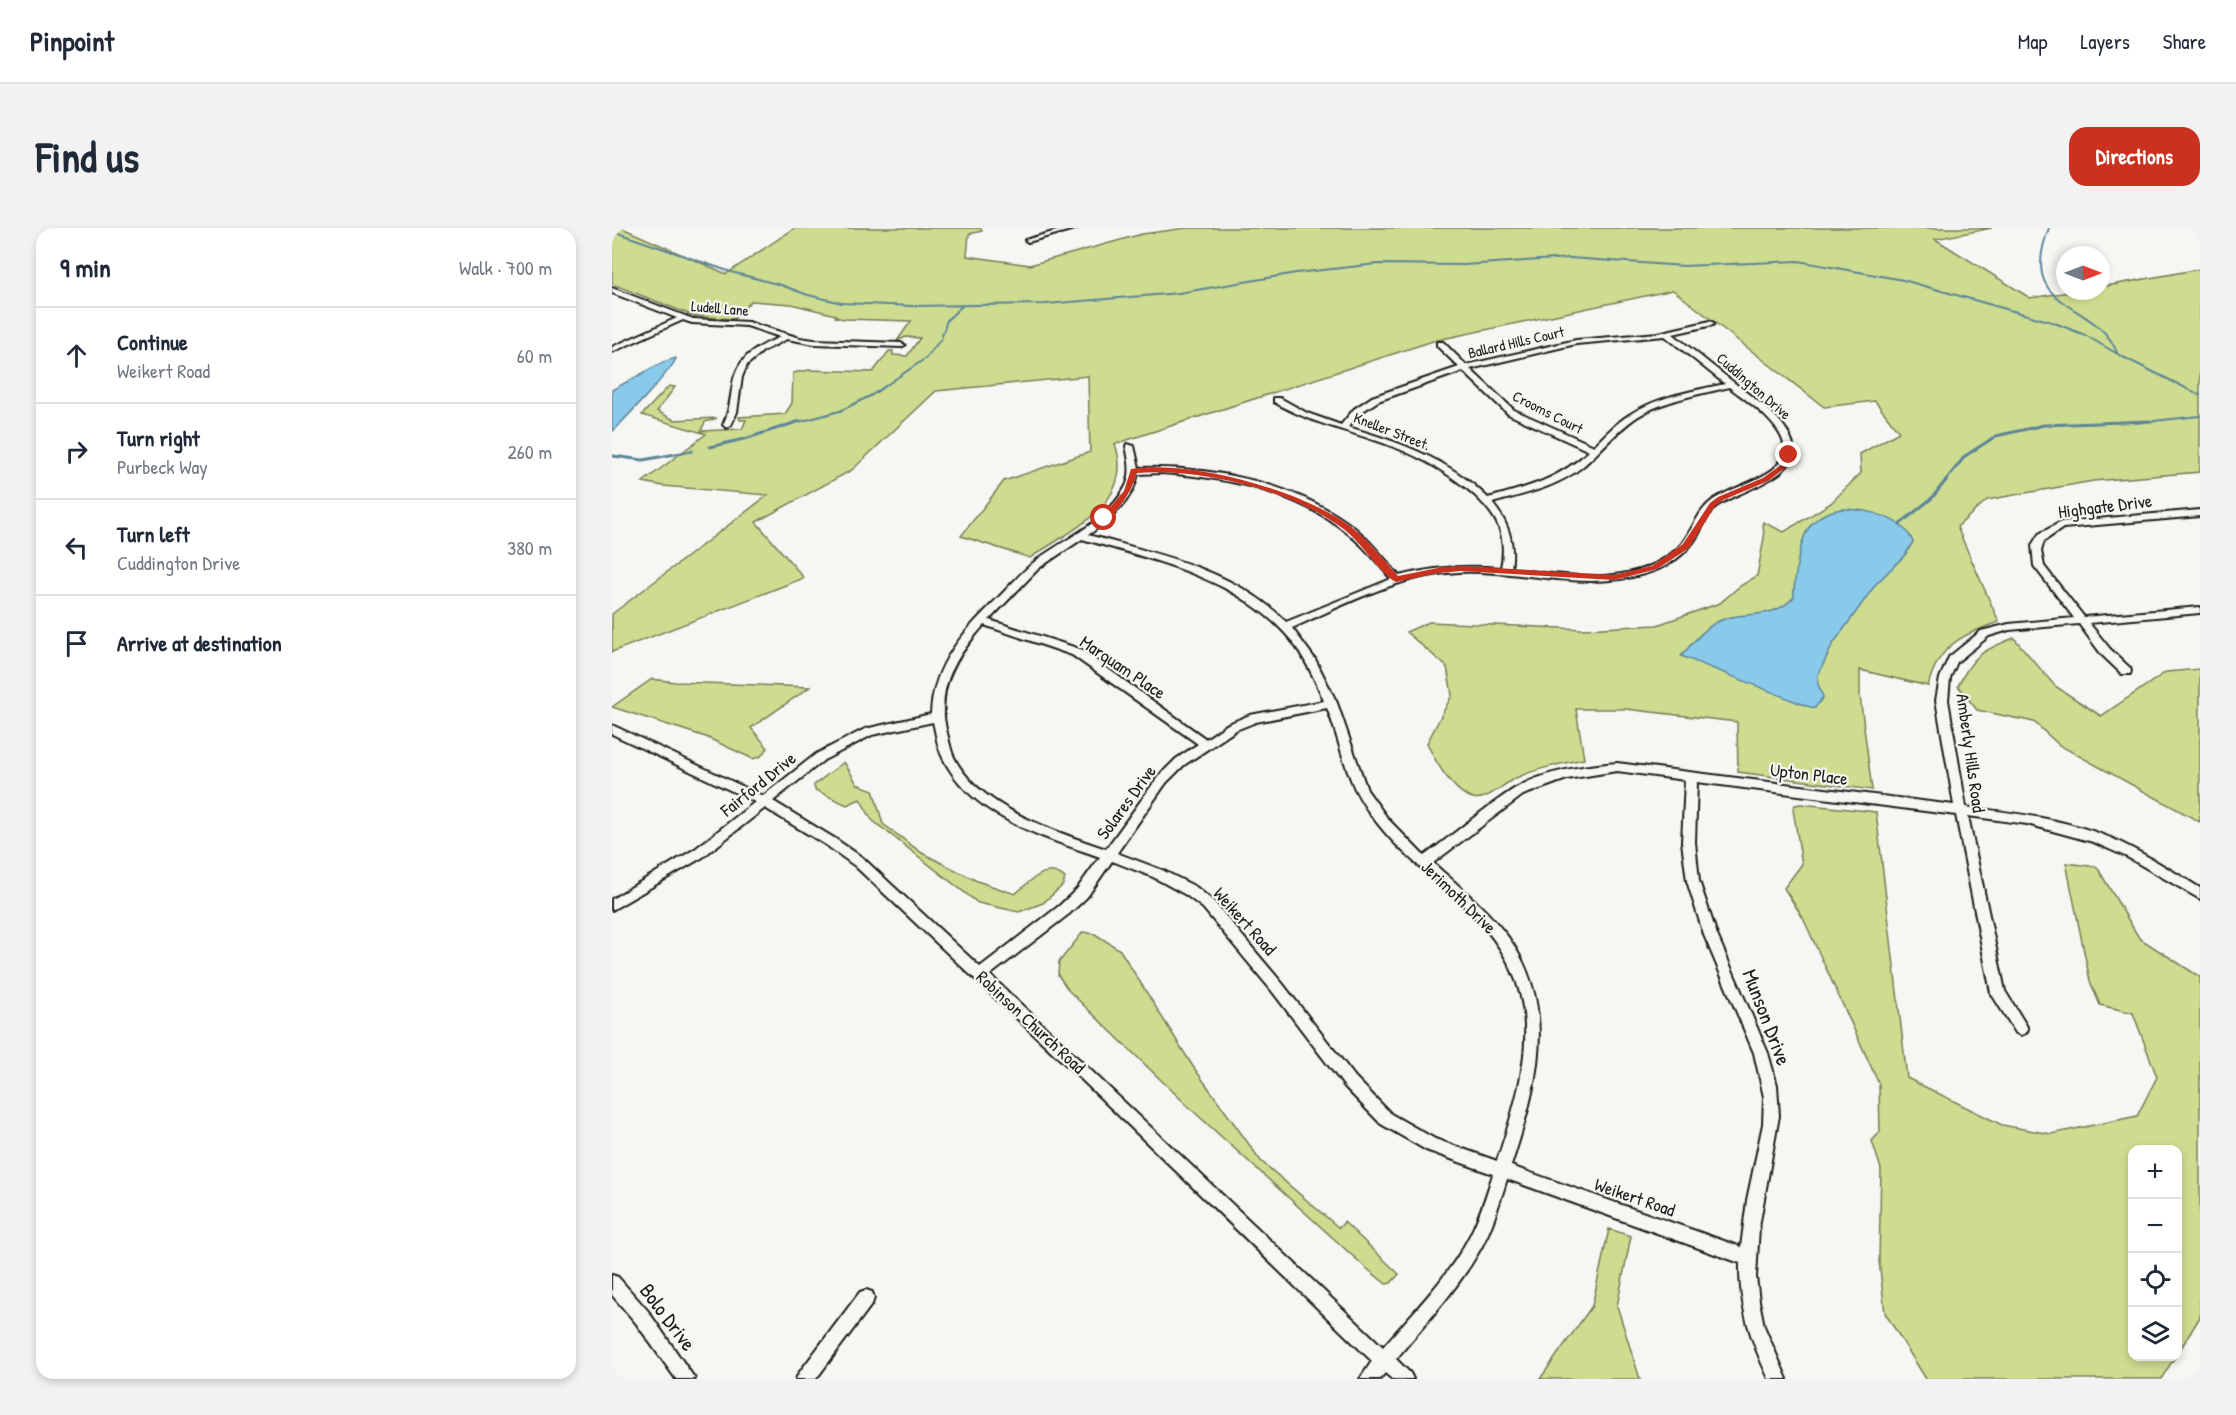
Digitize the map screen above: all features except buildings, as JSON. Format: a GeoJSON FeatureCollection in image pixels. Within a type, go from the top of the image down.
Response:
{"type":"FeatureCollection","features":[{"type":"Feature","properties":{"kind":"street"},"geometry":{"type":"LineString","coordinates":[[1037,228],[1045,236]]}},
{"type":"Feature","properties":{"kind":"street"},"geometry":{"type":"LineString","coordinates":[[1028,240],[1076,228]]}},
{"type":"Feature","properties":{"kind":"street","name":"Ludell Lane"},"geometry":{"type":"LineString","coordinates":[[612,290],[682,318],[703,323],[754,325],[814,342],[901,345]]}},
{"type":"Feature","properties":{"kind":"street"},"geometry":{"type":"LineString","coordinates":[[612,350],[682,318]]}},
{"type":"Feature","properties":{"kind":"street","name":"Ballard Hills Court"},"geometry":{"type":"LineString","coordinates":[[1343,427],[1357,411],[1374,399],[1463,368],[1576,342],[1667,333],[1710,323]]}},
{"type":"Feature","properties":{"kind":"street","name":"Cuddington Drive"},"geometry":{"type":"LineString","coordinates":[[1285,627],[1396,579],[1438,570],[1506,570],[1614,578],[1640,573],[1667,560],[1686,546],[1707,510],[1720,498],[1766,480],[1784,466],[1789,455],[1788,440],[1777,422],[1667,333]]}},
{"type":"Feature","properties":{"kind":"street"},"geometry":{"type":"LineString","coordinates":[[727,425],[735,408],[741,369],[752,356],[787,336]]}},
{"type":"Feature","properties":{"kind":"street","name":"Crooms Court"},"geometry":{"type":"LineString","coordinates":[[1440,344],[1512,412],[1595,450]]}},
{"type":"Feature","properties":{"kind":"street"},"geometry":{"type":"LineString","coordinates":[[1488,501],[1536,488],[1558,478],[1595,450],[1617,428],[1650,407],[1730,385]]}},
{"type":"Feature","properties":{"kind":"street","name":"Kneller Street."},"geometry":{"type":"LineString","coordinates":[[1276,400],[1315,420],[1343,427],[1422,455],[1447,469],[1488,501],[1502,522],[1508,539],[1509,556],[1506,570]]}},
{"type":"Feature","properties":{"kind":"street"},"geometry":{"type":"LineString","coordinates":[[1130,446],[1134,455],[1134,471],[1159,469],[1223,478],[1256,485],[1306,503],[1346,527],[1361,539],[1396,579]]}},
{"type":"Feature","properties":{"kind":"street","name":"Weikert Road"},"geometry":{"type":"LineString","coordinates":[[1134,471],[1127,492],[1116,508],[1081,536],[1039,564],[981,621],[954,654],[944,674],[937,717],[948,759],[958,776],[973,792],[1011,817],[1108,857],[1150,869],[1192,892],[1216,913],[1294,1008],[1356,1090],[1386,1119],[1431,1145],[1747,1257]]}},
{"type":"Feature","properties":{"kind":"street","name":"Highgate Drive"},"geometry":{"type":"LineString","coordinates":[[2126,671],[2106,652],[2039,567],[2036,553],[2037,542],[2043,535],[2061,525],[2200,513]]}},
{"type":"Feature","properties":{"kind":"street","name":"Jerimoth Drive"},"geometry":{"type":"LineString","coordinates":[[1081,536],[1196,571],[1246,596],[1285,627],[1315,670],[1331,703],[1348,756],[1368,802],[1383,822],[1424,863],[1487,919],[1506,945],[1520,970],[1532,1010],[1534,1050],[1526,1092],[1502,1170],[1475,1244],[1440,1293],[1369,1379]]}},
{"type":"Feature","properties":{"kind":"street","name":"Amberly Hills Road"},"geometry":{"type":"LineString","coordinates":[[2021,1029],[1998,993],[1960,811],[1942,700],[1946,678],[1953,660],[1985,633],[2009,627],[2200,610]]}},
{"type":"Feature","properties":{"kind":"street","name":"Marquam Place"},"geometry":{"type":"LineString","coordinates":[[981,621],[1076,652],[1205,744]]}},
{"type":"Feature","properties":{"kind":"street","name":"Solares Drive"},"geometry":{"type":"LineString","coordinates":[[981,974],[1064,910],[1082,892],[1162,780],[1180,762],[1232,727],[1254,718],[1331,703]]}},
{"type":"Feature","properties":{"kind":"street","name":"Fairford Drive"},"geometry":{"type":"LineString","coordinates":[[612,905],[699,852],[820,757],[852,739],[888,727],[937,717]]}},
{"type":"Feature","properties":{"kind":"street","name":"Robinson Church Road"},"geometry":{"type":"LineString","coordinates":[[612,729],[764,800],[827,838],[859,862],[981,974],[1404,1379]]}},
{"type":"Feature","properties":{"kind":"street","name":"Upton Place"},"geometry":{"type":"LineString","coordinates":[[1424,863],[1519,792],[1558,776],[1617,767],[2027,819],[2107,842],[2200,894]]}},
{"type":"Feature","properties":{"kind":"street","name":"Munson Drive"},"geometry":{"type":"LineString","coordinates":[[1691,777],[1690,857],[1693,881],[1709,927],[1762,1053],[1768,1076],[1772,1109],[1748,1236],[1748,1288],[1753,1317],[1778,1379]]}},
{"type":"Feature","properties":{"kind":"street","name":"Bolo Drive"},"geometry":{"type":"LineString","coordinates":[[612,1283],[642,1317],[686,1379]]}},
{"type":"Feature","properties":{"kind":"street"},"geometry":{"type":"LineString","coordinates":[[805,1379],[866,1298]]}},
{"type":"Feature","properties":{"kind":"green space"},"geometry":{"type":"Polygon","coordinates":[[[612,228],[622,228],[726,274],[795,228],[980,228],[982,231],[969,234],[967,256],[1030,265],[1142,234],[1187,228],[1992,228],[1935,239],[2030,298],[2056,294],[2056,300],[2110,300],[2110,285],[2200,269],[2200,472],[2093,481],[1987,500],[1957,527],[1999,622],[1974,631],[1945,651],[1932,672],[1928,686],[1860,670],[1860,696],[1872,790],[1738,772],[1737,722],[1626,709],[1576,709],[1584,759],[1524,775],[1484,797],[1475,798],[1458,789],[1442,771],[1427,743],[1452,695],[1447,667],[1406,632],[1429,622],[1583,629],[1657,625],[1720,603],[1740,586],[1757,576],[1764,538],[1763,522],[1784,532],[1831,503],[1861,473],[1860,454],[1899,432],[1875,401],[1824,407],[1673,290],[1433,341],[1115,444],[1119,465],[1116,483],[1108,499],[1096,513],[1030,558],[961,536],[1004,481],[1090,452],[1088,376],[936,391],[852,470],[756,522],[804,578],[612,652],[612,614],[768,495],[663,486],[643,482],[706,434],[642,415],[669,386],[675,387],[657,411],[674,420],[717,418],[705,422],[701,431],[742,429],[746,420],[740,420],[739,417],[785,414],[792,403],[793,373],[809,370],[873,372],[889,351],[893,351],[893,355],[907,356],[920,338],[906,337],[897,341],[911,321],[844,319],[791,304],[751,301],[734,319],[694,316],[612,284],[612,228]]]}},
{"type":"Feature","properties":{"kind":"green space"},"geometry":{"type":"Polygon","coordinates":[[[2014,638],[2055,686],[2101,716],[2166,672],[2200,669],[2200,822],[2059,745],[2034,722],[1977,710],[1958,686],[1974,660],[1994,646],[2014,638]]]}},
{"type":"Feature","properties":{"kind":"green space"},"geometry":{"type":"Polygon","coordinates":[[[652,679],[675,682],[810,687],[751,728],[768,748],[761,756],[753,759],[706,737],[612,707],[652,679]]]}},
{"type":"Feature","properties":{"kind":"green space"},"geometry":{"type":"Polygon","coordinates":[[[844,762],[857,784],[873,790],[883,824],[922,853],[977,881],[1015,894],[1032,879],[1045,872],[1058,873],[1065,878],[1063,885],[1043,903],[1019,912],[978,903],[872,820],[860,799],[847,805],[815,790],[814,785],[844,762]]]}},
{"type":"Feature","properties":{"kind":"green space"},"geometry":{"type":"Polygon","coordinates":[[[1795,805],[1876,812],[1907,1078],[2002,1125],[2051,1134],[2137,1116],[2157,1077],[2133,1013],[2100,1005],[2090,981],[2066,863],[2097,867],[2139,938],[2200,977],[2200,1317],[2182,1346],[2182,1145],[2128,1145],[2128,1361],[2172,1361],[2161,1379],[1926,1379],[1885,1313],[1879,1261],[1881,1169],[1872,1141],[1880,1132],[1879,1084],[1803,918],[1784,888],[1802,864],[1793,809],[1795,805]]]}},
{"type":"Feature","properties":{"kind":"green space"},"geometry":{"type":"Polygon","coordinates":[[[1083,932],[1095,934],[1120,950],[1192,1065],[1261,1161],[1339,1228],[1344,1222],[1399,1274],[1391,1283],[1386,1284],[1365,1267],[1192,1110],[1069,991],[1058,975],[1059,962],[1083,932]]]}},
{"type":"Feature","properties":{"kind":"green space"},"geometry":{"type":"Polygon","coordinates":[[[1609,1229],[1631,1236],[1617,1306],[1640,1379],[1540,1379],[1592,1306],[1609,1229]]]}},
{"type":"Feature","properties":{"kind":"water"},"geometry":{"type":"Polygon","coordinates":[[[676,358],[658,383],[612,432],[612,390],[663,362],[676,358]]]}},
{"type":"Feature","properties":{"kind":"water"},"geometry":{"type":"Polygon","coordinates":[[[1842,509],[1883,516],[1901,526],[1913,542],[1905,555],[1876,584],[1833,644],[1818,675],[1818,684],[1823,697],[1815,708],[1681,656],[1701,634],[1715,623],[1736,616],[1766,613],[1785,605],[1794,597],[1799,554],[1804,536],[1814,521],[1821,516],[1842,509]]]}},
{"type":"Feature","properties":{"kind":"waterway"},"geometry":{"type":"LineString","coordinates":[[2049,228],[2041,256],[2043,276],[2051,291],[2094,323],[2107,336],[2117,353]]}},
{"type":"Feature","properties":{"kind":"waterway"},"geometry":{"type":"LineString","coordinates":[[612,231],[731,272],[842,303],[963,305]]}},
{"type":"Feature","properties":{"kind":"waterway"},"geometry":{"type":"LineString","coordinates":[[963,305],[1046,304],[1179,293],[1296,273],[1377,264],[1464,265],[1570,258],[1684,266],[1798,261],[1903,280],[2052,322],[2085,335],[2121,356],[2200,395]]}},
{"type":"Feature","properties":{"kind":"waterway"},"geometry":{"type":"LineString","coordinates":[[795,423],[840,411],[872,395],[926,358],[941,339],[947,320],[963,305]]}},
{"type":"Feature","properties":{"kind":"waterway"},"geometry":{"type":"LineString","coordinates":[[2135,423],[2200,416]]}},
{"type":"Feature","properties":{"kind":"waterway"},"geometry":{"type":"LineString","coordinates":[[710,447],[748,438],[800,421]]}},
{"type":"Feature","properties":{"kind":"waterway"},"geometry":{"type":"LineString","coordinates":[[1900,524],[1932,498],[1965,456],[1996,436],[2044,425],[2150,421]]}},
{"type":"Feature","properties":{"kind":"waterway"},"geometry":{"type":"LineString","coordinates":[[613,456],[643,460],[692,451]]}},
{"type":"Feature","properties":{"kind":"route"},"geometry":{"type":"LineString","coordinates":[[1104,518],[1116,508],[1127,492],[1134,471],[1159,469],[1185,471],[1256,485],[1306,503],[1346,527],[1361,539],[1396,579],[1438,570],[1461,569],[1614,578],[1640,573],[1678,553],[1686,546],[1707,510],[1713,504],[1720,498],[1766,480],[1784,466],[1789,455]]}}]}
